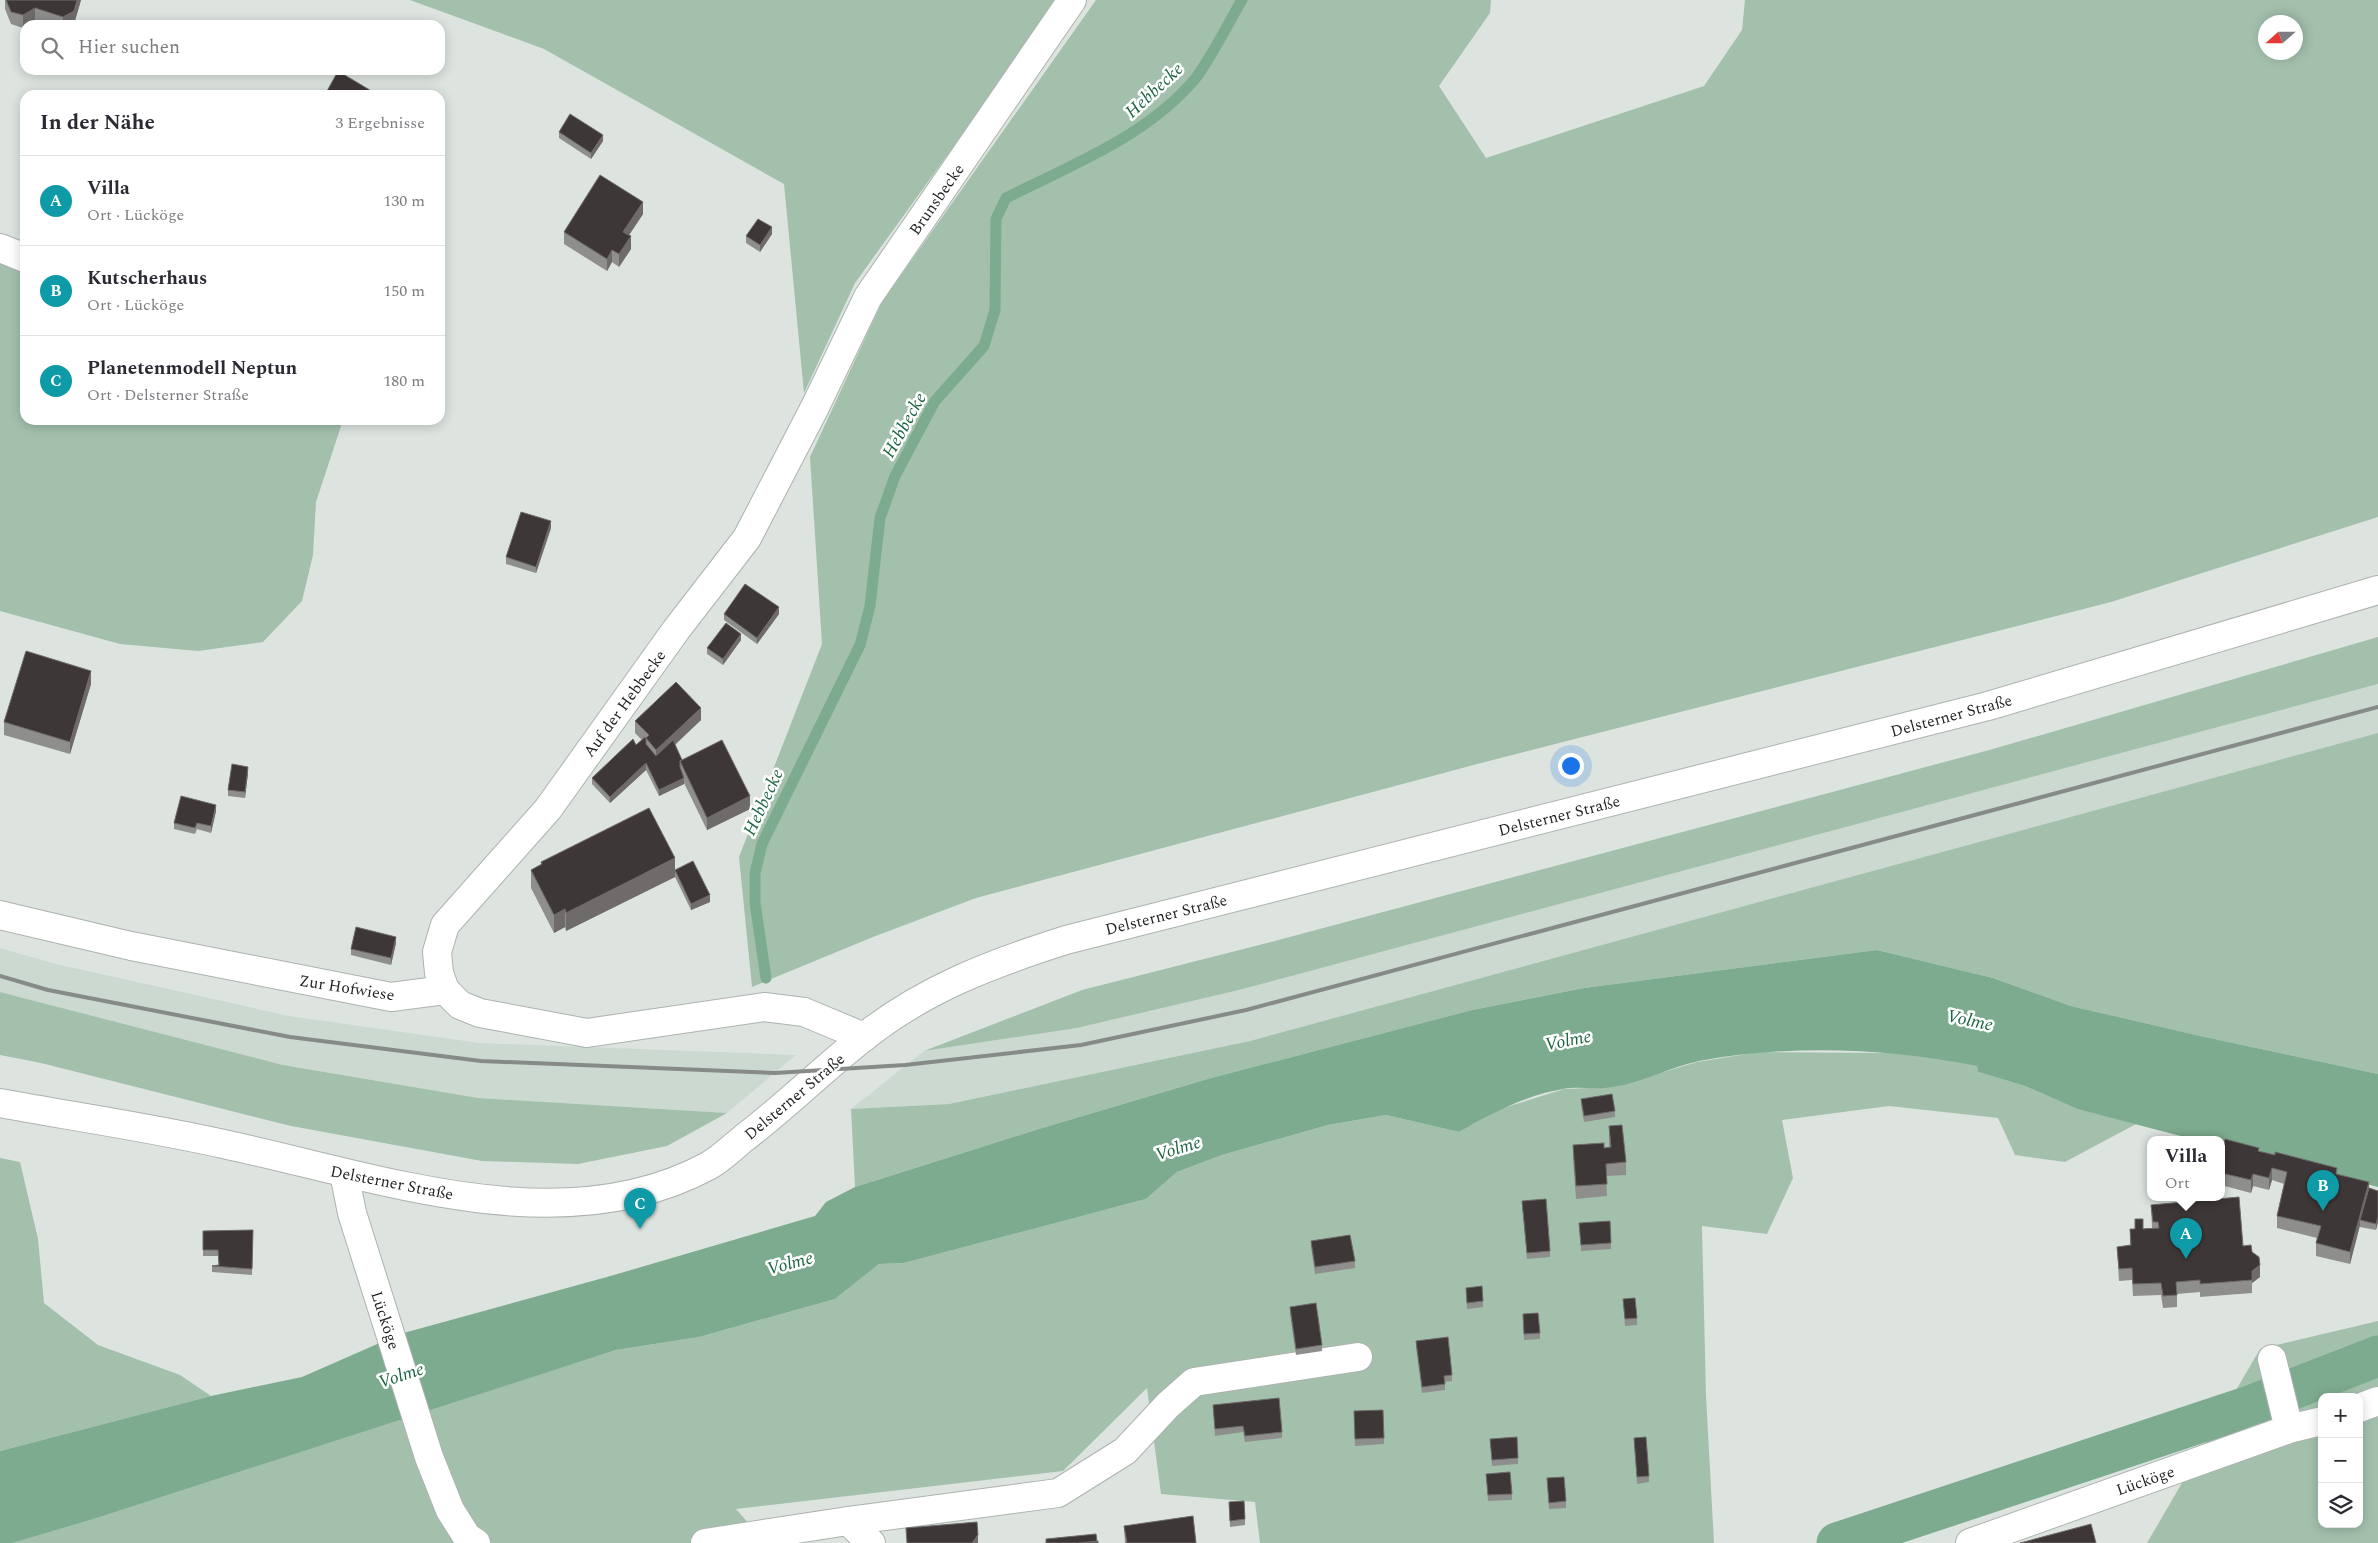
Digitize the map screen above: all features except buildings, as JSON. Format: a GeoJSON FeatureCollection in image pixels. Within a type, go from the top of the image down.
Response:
{"type":"FeatureCollection","features":[{"type":"Feature","properties":{"kind":"street","name":"Brunsbecke"},"geometry":{"type":"LineString","coordinates":[[815,407],[868,297],[1072,0]]}},
{"type":"Feature","properties":{"kind":"street"},"geometry":{"type":"LineString","coordinates":[[0,248],[20,256]]}},
{"type":"Feature","properties":{"kind":"street","name":"Auf der Hebbecke"},"geometry":{"type":"LineString","coordinates":[[445,990],[439,973],[437,952],[445,925],[548,809],[676,630],[747,538],[815,407]]}},
{"type":"Feature","properties":{"kind":"street","name":"Delsterner Straße"},"geometry":{"type":"LineString","coordinates":[[0,1103],[227,1144],[344,1173],[461,1195],[534,1203],[590,1201],[635,1194],[677,1181],[711,1164],[772,1117],[864,1037],[901,1010],[940,987],[1002,960],[1066,940],[1988,706],[2378,590]]}},
{"type":"Feature","properties":{"kind":"street","name":"Zur Hofwiese"},"geometry":{"type":"LineString","coordinates":[[0,915],[131,946],[391,997],[445,990]]}},
{"type":"Feature","properties":{"kind":"street"},"geometry":{"type":"LineString","coordinates":[[445,990],[460,1005],[480,1012],[586,1033],[764,1007],[804,1012],[864,1037]]}},
{"type":"Feature","properties":{"kind":"street","name":"Lücköge"},"geometry":{"type":"LineString","coordinates":[[344,1173],[352,1213],[429,1457],[450,1510],[467,1537],[476,1543]]}},
{"type":"Feature","properties":{"kind":"street"},"geometry":{"type":"LineString","coordinates":[[705,1543],[848,1521],[1058,1493],[1125,1450],[1168,1405],[1194,1382],[1358,1357]]}},
{"type":"Feature","properties":{"kind":"street"},"geometry":{"type":"LineString","coordinates":[[2272,1359],[2288,1430]]}},
{"type":"Feature","properties":{"kind":"street"},"geometry":{"type":"LineString","coordinates":[[2363,1407],[2378,1401]]}},
{"type":"Feature","properties":{"kind":"street","name":"Lücköge"},"geometry":{"type":"LineString","coordinates":[[1970,1543],[2288,1430],[2318,1422]]}},
{"type":"Feature","properties":{"kind":"street"},"geometry":{"type":"LineString","coordinates":[[848,1521],[872,1543]]}},
{"type":"Feature","properties":{"kind":"shaded area"},"geometry":{"type":"Polygon","coordinates":[[[410,0],[1059,0],[855,283],[804,393],[784,184],[544,49],[410,0]]]}},
{"type":"Feature","properties":{"kind":"shaded area"},"geometry":{"type":"Polygon","coordinates":[[[1096,0],[1491,0],[1490,13],[1439,86],[1486,158],[1704,86],[1742,30],[1745,0],[2378,0],[2378,517],[2111,602],[1481,763],[976,898],[873,937],[752,987],[739,857],[822,644],[810,457],[882,302],[1096,0]]]}},
{"type":"Feature","properties":{"kind":"shaded area"},"geometry":{"type":"Polygon","coordinates":[[[0,248],[20,256],[20,425],[341,425],[316,502],[313,555],[302,601],[263,642],[198,651],[120,644],[0,611],[0,248]]]}},
{"type":"Feature","properties":{"kind":"shaded area"},"geometry":{"type":"Polygon","coordinates":[[[2378,637],[2378,684],[1239,990],[1077,1028],[924,1051],[1082,990],[1271,942],[1993,749],[2378,637]]]}},
{"type":"Feature","properties":{"kind":"shaded area"},"geometry":{"type":"Polygon","coordinates":[[[2378,684],[2378,733],[1250,1041],[949,1104],[851,1109],[924,1051],[1077,1028],[1239,990],[2378,684]]]}},
{"type":"Feature","properties":{"kind":"shaded area"},"geometry":{"type":"Polygon","coordinates":[[[2378,733],[2378,1074],[2071,1006],[1993,978],[1877,950],[1584,988],[1472,1010],[1211,1078],[1042,1128],[855,1187],[851,1109],[949,1104],[1250,1041],[2378,733]]]}},
{"type":"Feature","properties":{"kind":"shaded area"},"geometry":{"type":"Polygon","coordinates":[[[0,948],[52,963],[289,1016],[480,1043],[796,1055],[727,1113],[478,1098],[283,1065],[0,992],[0,948]]]}},
{"type":"Feature","properties":{"kind":"shaded area"},"geometry":{"type":"Polygon","coordinates":[[[0,992],[283,1065],[478,1098],[727,1113],[667,1146],[578,1164],[482,1161],[291,1126],[41,1063],[0,1055],[0,992]]]}},
{"type":"Feature","properties":{"kind":"shaded area"},"geometry":{"type":"Polygon","coordinates":[[[1759,1052],[1892,1053],[1933,1057],[1977,1066],[1978,1072],[2025,1086],[2077,1109],[2136,1124],[2065,1162],[2015,1155],[1998,1118],[1889,1106],[1782,1120],[1793,1178],[1767,1234],[1702,1226],[1706,1396],[1714,1543],[1260,1543],[1255,1502],[1161,1494],[1147,1388],[1063,1471],[736,1509],[766,1543],[12,1543],[616,1350],[699,1337],[835,1299],[879,1264],[904,1263],[1146,1199],[1177,1172],[1222,1155],[1328,1125],[1386,1115],[1459,1132],[1500,1109],[1564,1089],[1613,1087],[1697,1062],[1759,1052]]]}},
{"type":"Feature","properties":{"kind":"shaded area"},"geometry":{"type":"Polygon","coordinates":[[[0,1158],[20,1162],[38,1239],[44,1303],[98,1345],[180,1375],[211,1396],[0,1451],[0,1158]]]}},
{"type":"Feature","properties":{"kind":"shaded area"},"geometry":{"type":"Polygon","coordinates":[[[2378,1321],[2378,1543],[2147,1543],[2260,1349],[2378,1321]]]}},
{"type":"Feature","properties":{"kind":"water","name":"Volme"},"geometry":{"type":"Polygon","coordinates":[[[1877,950],[1993,978],[2071,1006],[2378,1074],[2378,1187],[2225,1148],[2225,1136],[2181,1136],[2077,1109],[2025,1086],[1978,1072],[1977,1066],[1908,1055],[1838,1050],[1768,1052],[1699,1061],[1624,1085],[1607,1088],[1569,1088],[1549,1092],[1523,1100],[1459,1132],[1386,1115],[1328,1125],[1222,1155],[1177,1172],[1146,1199],[904,1263],[879,1264],[835,1299],[699,1337],[616,1350],[96,1518],[12,1543],[0,1543],[0,1451],[211,1396],[302,1377],[400,1334],[614,1275],[815,1216],[826,1202],[855,1187],[1042,1128],[1211,1078],[1472,1010],[1584,988],[1877,950]]]}},
{"type":"Feature","properties":{"kind":"waterway","name":"Hebbecke"},"geometry":{"type":"LineString","coordinates":[[766,978],[755,903],[755,873],[762,844],[860,645],[870,606],[880,518],[895,476],[935,401],[984,346],[995,310],[996,219],[1006,198],[1106,148],[1154,117],[1195,79],[1242,0]]}},
{"type":"Feature","properties":{"kind":"waterway"},"geometry":{"type":"LineString","coordinates":[[1837,1543],[2247,1407],[2378,1356]]}},
{"type":"Feature","properties":{"kind":"railway"},"geometry":{"type":"LineString","coordinates":[[0,976],[48,990],[290,1037],[481,1061],[775,1073],[905,1065],[1081,1045],[1246,1010],[2378,707]]}},
{"type":"Feature","properties":{"kind":"place","name":"Kutscherhaus"},"geometry":{"type":"Point","coordinates":[2323,1211]}},
{"type":"Feature","properties":{"kind":"place","name":"Planetenmodell Neptun"},"geometry":{"type":"Point","coordinates":[640,1229]}},
{"type":"Feature","properties":{"kind":"place","name":"Villa"},"geometry":{"type":"Point","coordinates":[2186,1259]}}]}
